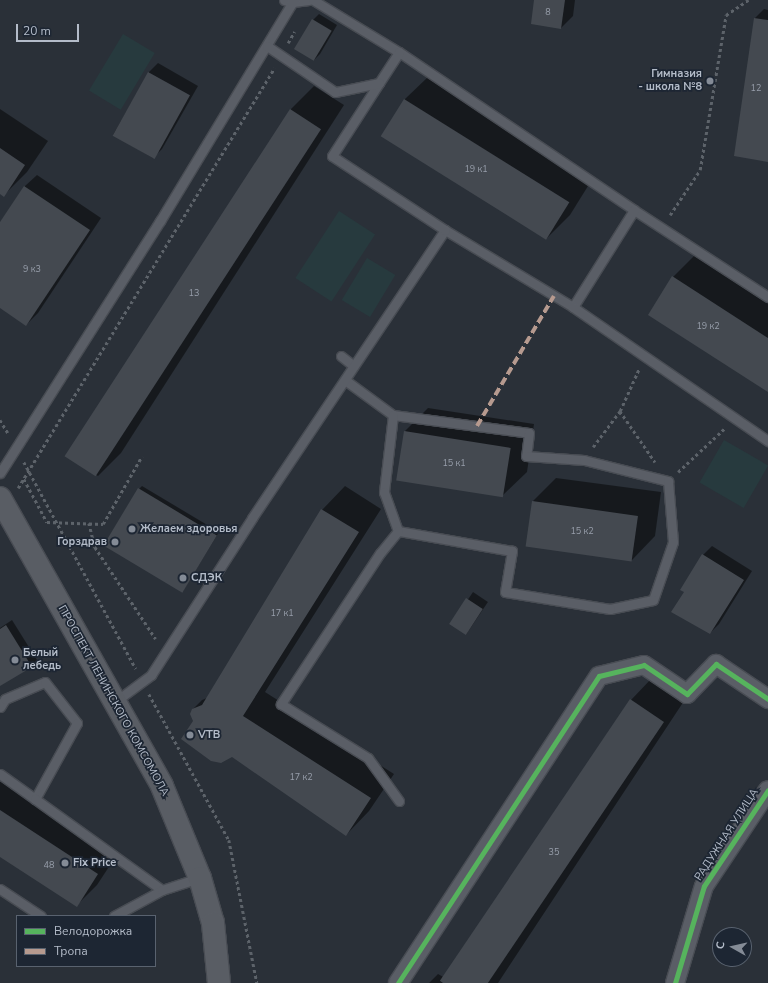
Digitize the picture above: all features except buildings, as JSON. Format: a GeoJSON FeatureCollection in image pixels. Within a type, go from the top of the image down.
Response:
{"type":"FeatureCollection","features":[{"type":"Feature","properties":{"kind":"main road","name":"ПРОСПЕКТ ЛЕНИНСКОГО КОМСОМОЛА"},"geometry":{"type":"LineString","coordinates":[[3,504],[116,701],[162,786],[200,878],[213,923],[219,983]]}},
{"type":"Feature","properties":{"kind":"street"},"geometry":{"type":"LineString","coordinates":[[398,983],[599,676],[644,666],[687,694],[716,664],[768,699]]}},
{"type":"Feature","properties":{"kind":"street","name":"РАДУЖНАЯ УЛИЦА"},"geometry":{"type":"LineString","coordinates":[[676,983],[704,886],[768,790]]}},
{"type":"Feature","properties":{"kind":"lane"},"geometry":{"type":"LineString","coordinates":[[0,473],[160,221],[267,46],[290,1],[309,0]]}},
{"type":"Feature","properties":{"kind":"lane"},"geometry":{"type":"LineString","coordinates":[[313,0],[399,52],[634,210],[768,297]]}},
{"type":"Feature","properties":{"kind":"lane"},"geometry":{"type":"LineString","coordinates":[[267,46],[335,92],[380,82]]}},
{"type":"Feature","properties":{"kind":"lane"},"geometry":{"type":"LineString","coordinates":[[399,52],[332,156],[445,230],[573,307],[768,441]]}},
{"type":"Feature","properties":{"kind":"lane"},"geometry":{"type":"LineString","coordinates":[[573,307],[634,210]]}},
{"type":"Feature","properties":{"kind":"lane"},"geometry":{"type":"LineString","coordinates":[[116,701],[151,675],[445,230]]}},
{"type":"Feature","properties":{"kind":"lane"},"geometry":{"type":"LineString","coordinates":[[341,356],[354,366]]}},
{"type":"Feature","properties":{"kind":"lane"},"geometry":{"type":"LineString","coordinates":[[345,380],[393,415],[529,433],[526,456],[584,460],[668,481],[673,542],[653,600],[610,609],[505,592],[512,551],[398,531]]}},
{"type":"Feature","properties":{"kind":"lane"},"geometry":{"type":"LineString","coordinates":[[393,415],[384,492],[398,531]]}},
{"type":"Feature","properties":{"kind":"lane"},"geometry":{"type":"LineString","coordinates":[[398,531],[376,560],[281,704],[368,758],[399,801]]}},
{"type":"Feature","properties":{"kind":"lane"},"geometry":{"type":"LineString","coordinates":[[0,707],[5,699],[45,682],[77,724],[35,799]]}},
{"type":"Feature","properties":{"kind":"lane"},"geometry":{"type":"LineString","coordinates":[[0,774],[162,890]]}},
{"type":"Feature","properties":{"kind":"lane"},"geometry":{"type":"LineString","coordinates":[[116,915],[162,890],[200,878]]}},
{"type":"Feature","properties":{"kind":"lane"},"geometry":{"type":"LineString","coordinates":[[0,889],[39,915]]}},
{"type":"Feature","properties":{"kind":"path"},"geometry":{"type":"LineString","coordinates":[[662,227],[700,170],[726,15],[748,0]]}},
{"type":"Feature","properties":{"kind":"path"},"geometry":{"type":"LineString","coordinates":[[3,504],[24,479],[297,28]]}},
{"type":"Feature","properties":{"kind":"path"},"geometry":{"type":"LineString","coordinates":[[584,460],[620,411],[644,356]]}},
{"type":"Feature","properties":{"kind":"path"},"geometry":{"type":"LineString","coordinates":[[620,411],[668,481],[735,418]]}},
{"type":"Feature","properties":{"kind":"path"},"geometry":{"type":"LineString","coordinates":[[24,479],[47,522],[103,524],[142,456]]}},
{"type":"Feature","properties":{"kind":"path"},"geometry":{"type":"LineString","coordinates":[[89,523],[95,547],[166,653]]}},
{"type":"Feature","properties":{"kind":"green space"},"geometry":{"type":"Polygon","coordinates":[[[123,34],[155,53],[121,110],[89,91],[123,34]]]}},
{"type":"Feature","properties":{"kind":"green space"},"geometry":{"type":"Polygon","coordinates":[[[339,211],[375,234],[331,302],[295,278],[339,211]]]}},
{"type":"Feature","properties":{"kind":"green space"},"geometry":{"type":"Polygon","coordinates":[[[367,258],[395,275],[370,317],[342,300],[367,258]]]}},
{"type":"Feature","properties":{"kind":"green space"},"geometry":{"type":"Polygon","coordinates":[[[724,440],[768,465],[744,508],[700,482],[724,440]]]}},
{"type":"Feature","properties":{"kind":"marked path"},"geometry":{"type":"LineString","coordinates":[[477,426],[554,296]]}},
{"type":"Feature","properties":{"kind":"cycle path"},"geometry":{"type":"LineString","coordinates":[[398,983],[599,676],[644,665],[687,694],[716,664],[768,699]]}},
{"type":"Feature","properties":{"kind":"cycle path"},"geometry":{"type":"LineString","coordinates":[[675,983],[704,886],[768,790]]}},
{"type":"Feature","properties":{"kind":"place","name":"Гимназия - школа №8"},"geometry":{"type":"Point","coordinates":[710,81]}},
{"type":"Feature","properties":{"kind":"place","name":"Желаем здоровья"},"geometry":{"type":"Point","coordinates":[132,529]}},
{"type":"Feature","properties":{"kind":"place","name":"Горздрав"},"geometry":{"type":"Point","coordinates":[115,542]}},
{"type":"Feature","properties":{"kind":"place","name":"СДЭК"},"geometry":{"type":"Point","coordinates":[183,578]}},
{"type":"Feature","properties":{"kind":"place","name":"Белый лебедь"},"geometry":{"type":"Point","coordinates":[15,660]}},
{"type":"Feature","properties":{"kind":"place","name":"VTB"},"geometry":{"type":"Point","coordinates":[190,735]}},
{"type":"Feature","properties":{"kind":"place","name":"Fix Price"},"geometry":{"type":"Point","coordinates":[65,863]}}]}
